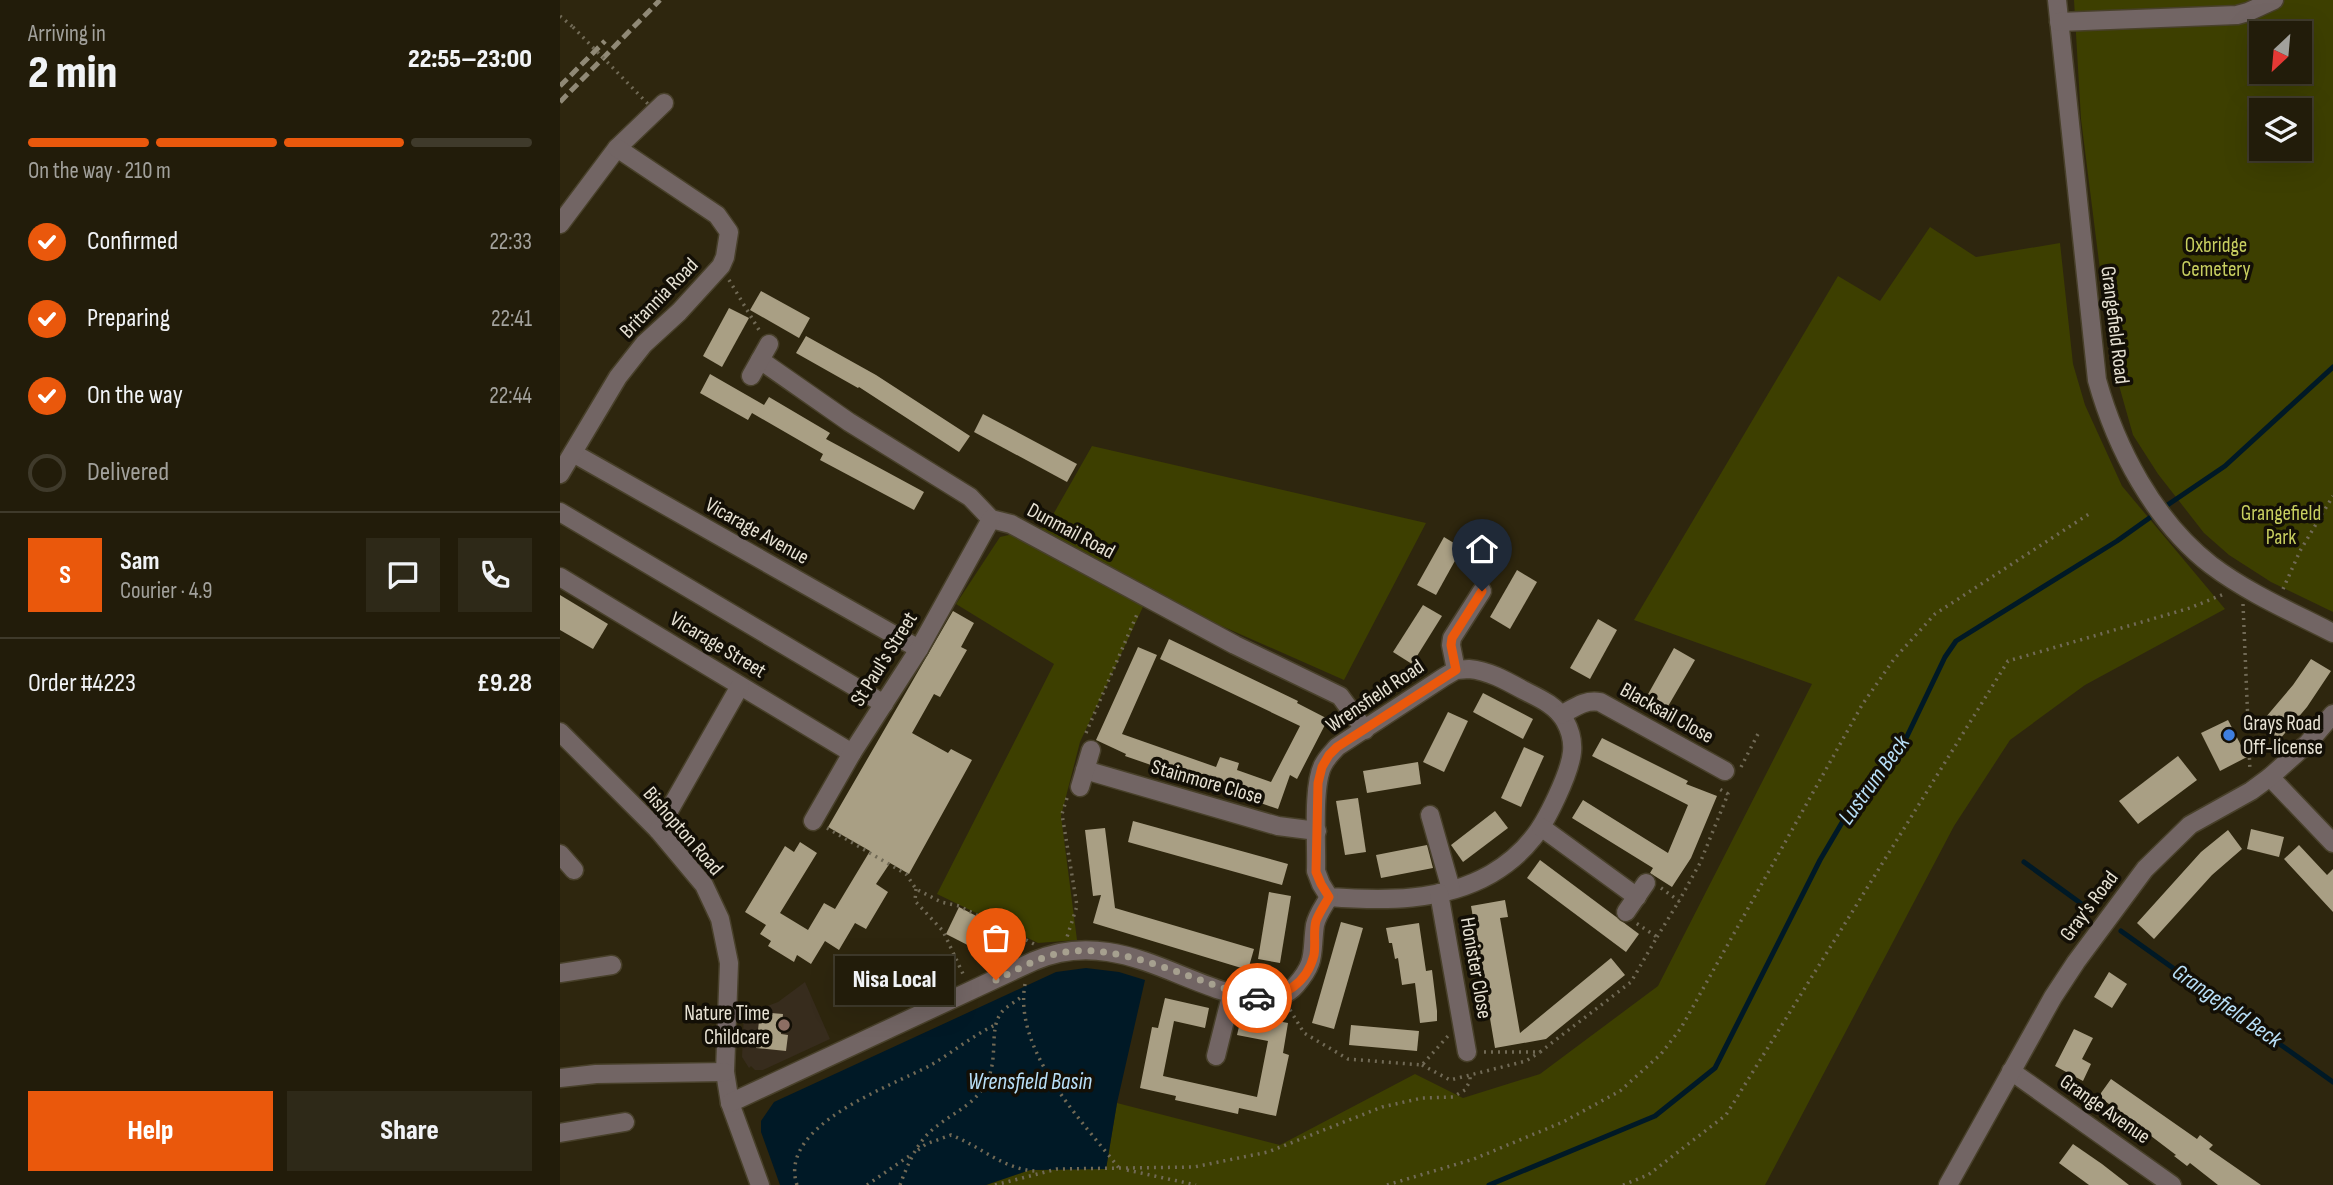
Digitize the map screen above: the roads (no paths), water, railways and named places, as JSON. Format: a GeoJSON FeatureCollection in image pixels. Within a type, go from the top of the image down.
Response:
{"type":"FeatureCollection","features":[{"type":"Feature","properties":{"kind":"street","name":"Grangefield Road"},"geometry":{"type":"LineString","coordinates":[[2057,0],[2097,380],[2107,418],[2124,455],[2180,537],[2210,564],[2243,586],[2333,633]]}},
{"type":"Feature","properties":{"kind":"street"},"geometry":{"type":"LineString","coordinates":[[2059,22],[2237,15],[2274,0]]}},
{"type":"Feature","properties":{"kind":"street"},"geometry":{"type":"LineString","coordinates":[[560,224],[617,148],[657,105]]}},
{"type":"Feature","properties":{"kind":"street","name":"Britannia Road"},"geometry":{"type":"LineString","coordinates":[[560,474],[618,377],[635,355],[679,312],[725,257],[729,232],[717,215],[617,148]]}},
{"type":"Feature","properties":{"kind":"street","name":"Dunmail Road"},"geometry":{"type":"LineString","coordinates":[[751,376],[765,352],[849,422],[970,497],[991,519],[1011,524],[1211,632],[1340,696],[1365,730]]}},
{"type":"Feature","properties":{"kind":"street","name":"Vicarage Avenue"},"geometry":{"type":"LineString","coordinates":[[573,453],[919,649]]}},
{"type":"Feature","properties":{"kind":"street"},"geometry":{"type":"LineString","coordinates":[[560,512],[884,704]]}},
{"type":"Feature","properties":{"kind":"street","name":"St Paul's Street"},"geometry":{"type":"LineString","coordinates":[[813,821],[852,753],[919,649],[991,519]]}},
{"type":"Feature","properties":{"kind":"street","name":"Vicarage Street"},"geometry":{"type":"LineString","coordinates":[[560,576],[852,753]]}},
{"type":"Feature","properties":{"kind":"street"},"geometry":{"type":"LineString","coordinates":[[1456,670],[1452,638],[1482,591]]}},
{"type":"Feature","properties":{"kind":"street","name":"Wrensfield Road"},"geometry":{"type":"LineString","coordinates":[[1329,897],[1316,872],[1318,783],[1322,767],[1337,747],[1456,670],[1480,670],[1495,675],[1546,702],[1561,715]]}},
{"type":"Feature","properties":{"kind":"street"},"geometry":{"type":"LineString","coordinates":[[658,830],[740,685]]}},
{"type":"Feature","properties":{"kind":"street","name":"Blacksail Close"},"geometry":{"type":"LineString","coordinates":[[1561,715],[1592,700],[1600,702],[1723,774]]}},
{"type":"Feature","properties":{"kind":"street","name":"Gray's Road"},"geometry":{"type":"LineString","coordinates":[[1948,1185],[2011,1071],[2076,962],[2145,869],[2190,825],[2251,791],[2270,777],[2308,743],[2333,714]]}},
{"type":"Feature","properties":{"kind":"street"},"geometry":{"type":"LineString","coordinates":[[730,1103],[1044,957],[1085,950],[1107,952],[1258,999],[1275,998],[1288,993],[1296,986],[1315,953],[1315,925],[1329,897],[1401,899],[1445,891],[1492,873],[1523,849],[1541,827],[1572,755],[1570,734],[1561,715]]}},
{"type":"Feature","properties":{"kind":"street","name":"Bishopton Road"},"geometry":{"type":"LineString","coordinates":[[560,732],[658,830],[704,885],[720,919],[729,962],[724,1072],[730,1103],[760,1185]]}},
{"type":"Feature","properties":{"kind":"street","name":"Stainmore Close"},"geometry":{"type":"LineString","coordinates":[[1091,750],[1083,778],[1278,826],[1317,831]]}},
{"type":"Feature","properties":{"kind":"street"},"geometry":{"type":"LineString","coordinates":[[2270,777],[2333,843]]}},
{"type":"Feature","properties":{"kind":"street","name":"Honister Close"},"geometry":{"type":"LineString","coordinates":[[1430,815],[1445,891],[1468,1052]]}},
{"type":"Feature","properties":{"kind":"street"},"geometry":{"type":"LineString","coordinates":[[1541,827],[1636,897]]}},
{"type":"Feature","properties":{"kind":"street"},"geometry":{"type":"LineString","coordinates":[[560,854],[567,871]]}},
{"type":"Feature","properties":{"kind":"street"},"geometry":{"type":"LineString","coordinates":[[560,973],[612,965]]}},
{"type":"Feature","properties":{"kind":"street"},"geometry":{"type":"LineString","coordinates":[[1216,1056],[1232,992]]}},
{"type":"Feature","properties":{"kind":"street","name":"Grange Avenue"},"geometry":{"type":"LineString","coordinates":[[2011,1071],[2172,1185]]}},
{"type":"Feature","properties":{"kind":"street"},"geometry":{"type":"LineString","coordinates":[[560,1078],[591,1074],[724,1072]]}},
{"type":"Feature","properties":{"kind":"street"},"geometry":{"type":"LineString","coordinates":[[560,1133],[625,1122]]}},
{"type":"Feature","properties":{"kind":"water","name":"Wrensfield Basin"},"geometry":{"type":"Polygon","coordinates":[[[1086,968],[1119,972],[1145,980],[1117,1103],[1106,1169],[1030,1170],[986,1185],[780,1185],[761,1132],[761,1121],[774,1102],[1056,972],[1086,968]]]}},
{"type":"Feature","properties":{"kind":"waterway","name":"Lustrum Beck"},"geometry":{"type":"LineString","coordinates":[[2163,508],[2225,466],[2333,367]]}},
{"type":"Feature","properties":{"kind":"waterway","name":"Lustrum Beck"},"geometry":{"type":"LineString","coordinates":[[1489,1185],[1655,1116],[1715,1068],[1820,860],[1850,809],[1885,773],[1899,753],[1945,657],[1956,641],[2117,541],[2155,514]]}},
{"type":"Feature","properties":{"kind":"waterway","name":"Grangefield Beck"},"geometry":{"type":"LineString","coordinates":[[2024,862],[2090,910]]}},
{"type":"Feature","properties":{"kind":"waterway","name":"Grangefield Beck"},"geometry":{"type":"LineString","coordinates":[[2121,931],[2333,1082]]}},
{"type":"Feature","properties":{"kind":"railway"},"geometry":{"type":"LineString","coordinates":[[560,102],[660,0]]}},
{"type":"Feature","properties":{"kind":"railway"},"geometry":{"type":"LineString","coordinates":[[560,86],[605,41]]}},
{"type":"Feature","properties":{"kind":"place","name":"Grays Road Off-license"},"geometry":{"type":"Point","coordinates":[2229,735]}},
{"type":"Feature","properties":{"kind":"place","name":"Nisa Local"},"geometry":{"type":"Point","coordinates":[996,980]}},
{"type":"Feature","properties":{"kind":"place","name":"Nature Time Childcare"},"geometry":{"type":"Point","coordinates":[784,1025]}},
{"type":"Feature","properties":{"kind":"park label","name":"Oxbridge Cemetery"},"geometry":{"type":"Point","coordinates":[2216,257]}},
{"type":"Feature","properties":{"kind":"park label","name":"Grangefield Park"},"geometry":{"type":"Point","coordinates":[2281,525]}}]}
